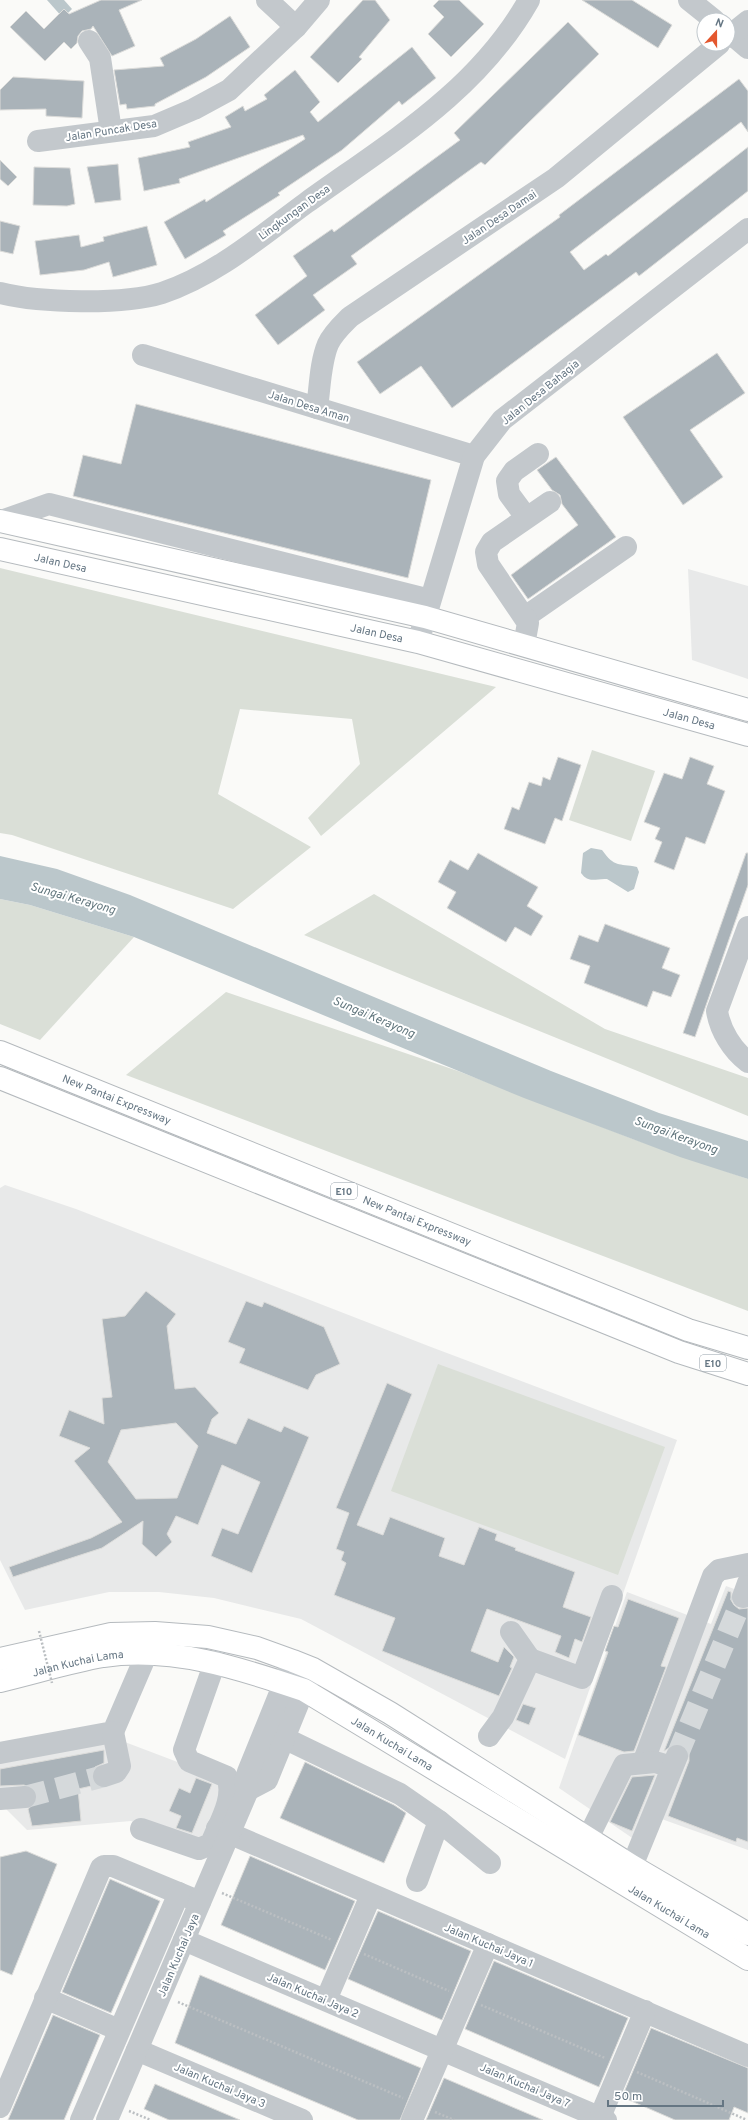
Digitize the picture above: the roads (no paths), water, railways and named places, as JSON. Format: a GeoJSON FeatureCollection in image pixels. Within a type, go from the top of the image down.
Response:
{"type":"FeatureCollection","features":[{"type":"Feature","properties":{"kind":"main road"},"geometry":{"type":"LineString","coordinates":[[1,521],[428,608],[524,645],[748,710]]}},
{"type":"Feature","properties":{"kind":"main road","name":"Jalan Desa"},"geometry":{"type":"LineString","coordinates":[[0,549],[418,642],[748,736]]}},
{"type":"Feature","properties":{"kind":"main road","name":"New Pantai Expressway"},"geometry":{"type":"LineString","coordinates":[[0,1052],[688,1330],[748,1348]]}},
{"type":"Feature","properties":{"kind":"main road","name":"E10"},"geometry":{"type":"LineString","coordinates":[[0,1078],[679,1352],[748,1374]]}},
{"type":"Feature","properties":{"kind":"main road","name":"Jalan Kuchai Lama"},"geometry":{"type":"LineString","coordinates":[[0,1659],[111,1634],[155,1633],[208,1637],[257,1648],[303,1665],[390,1713],[632,1866],[748,1934]]}},
{"type":"Feature","properties":{"kind":"main road","name":"Jalan Kuchai Lama"},"geometry":{"type":"LineString","coordinates":[[0,1681],[103,1656],[147,1653],[192,1657],[215,1662],[294,1687],[748,1959]]}},
{"type":"Feature","properties":{"kind":"street"},"geometry":{"type":"LineString","coordinates":[[267,0],[296,27]]}},
{"type":"Feature","properties":{"kind":"street","name":"Jalan Puncak Desa"},"geometry":{"type":"LineString","coordinates":[[38,141],[154,126],[208,101],[229,90],[296,27],[319,0]]}},
{"type":"Feature","properties":{"kind":"street","name":"Lingkungan Desa"},"geometry":{"type":"LineString","coordinates":[[0,293],[55,299],[108,302],[161,293],[200,278],[442,105],[486,61],[519,18],[529,0]]}},
{"type":"Feature","properties":{"kind":"street"},"geometry":{"type":"LineString","coordinates":[[689,0],[704,12]]}},
{"type":"Feature","properties":{"kind":"street"},"geometry":{"type":"LineString","coordinates":[[736,37],[748,48]]}},
{"type":"Feature","properties":{"kind":"street"},"geometry":{"type":"LineString","coordinates":[[89,41],[100,58],[111,131]]}},
{"type":"Feature","properties":{"kind":"street","name":"Jalan Desa Damai"},"geometry":{"type":"LineString","coordinates":[[317,408],[323,362],[328,344],[336,331],[350,318],[556,178],[708,52]]}},
{"type":"Feature","properties":{"kind":"street","name":"Jalan Desa Bahagia"},"geometry":{"type":"LineString","coordinates":[[418,642],[474,456],[502,420],[748,229]]}},
{"type":"Feature","properties":{"kind":"street","name":"Jalan Desa Aman"},"geometry":{"type":"LineString","coordinates":[[143,356],[474,456]]}},
{"type":"Feature","properties":{"kind":"street"},"geometry":{"type":"LineString","coordinates":[[526,517],[509,494],[507,481],[514,471],[538,454]]}},
{"type":"Feature","properties":{"kind":"street"},"geometry":{"type":"LineString","coordinates":[[524,645],[528,623],[488,564],[486,552],[492,542],[526,517],[550,502]]}},
{"type":"Feature","properties":{"kind":"street"},"geometry":{"type":"LineString","coordinates":[[524,617],[626,547]]}},
{"type":"Feature","properties":{"kind":"street"},"geometry":{"type":"LineString","coordinates":[[746,932],[717,1011],[719,1025],[741,1057],[748,1062]]}},
{"type":"Feature","properties":{"kind":"street"},"geometry":{"type":"LineString","coordinates":[[643,1763],[713,1576],[719,1570],[748,1564]]}},
{"type":"Feature","properties":{"kind":"street"},"geometry":{"type":"LineString","coordinates":[[511,1632],[530,1659],[582,1678],[612,1596]]}},
{"type":"Feature","properties":{"kind":"street"},"geometry":{"type":"LineString","coordinates":[[104,1776],[116,1772],[120,1766],[113,1732],[147,1653]]}},
{"type":"Feature","properties":{"kind":"street"},"geometry":{"type":"LineString","coordinates":[[489,1736],[503,1717],[530,1659]]}},
{"type":"Feature","properties":{"kind":"street"},"geometry":{"type":"LineString","coordinates":[[141,1829],[199,1849],[210,1844],[223,1831],[230,1795],[230,1783],[227,1777],[189,1762],[184,1750],[215,1662]]}},
{"type":"Feature","properties":{"kind":"street"},"geometry":{"type":"LineString","coordinates":[[248,1790],[267,1780],[284,1738],[294,1687],[303,1665]]}},
{"type":"Feature","properties":{"kind":"street","name":"Jalan Kuchai Jaya"},"geometry":{"type":"LineString","coordinates":[[111,2112],[200,1902],[223,1831],[248,1790],[245,1781],[246,1777],[294,1687]]}},
{"type":"Feature","properties":{"kind":"street"},"geometry":{"type":"LineString","coordinates":[[0,1753],[113,1732]]}},
{"type":"Feature","properties":{"kind":"street"},"geometry":{"type":"LineString","coordinates":[[284,1738],[400,1794],[439,1821],[490,1863]]}},
{"type":"Feature","properties":{"kind":"street"},"geometry":{"type":"LineString","coordinates":[[588,1838],[624,1765],[674,1761],[632,1866]]}},
{"type":"Feature","properties":{"kind":"street"},"geometry":{"type":"LineString","coordinates":[[0,1799],[25,1797]]}},
{"type":"Feature","properties":{"kind":"street"},"geometry":{"type":"LineString","coordinates":[[417,1881],[439,1821]]}},
{"type":"Feature","properties":{"kind":"street","name":"Jalan Kuchai Jaya 1"},"geometry":{"type":"LineString","coordinates":[[223,1831],[748,2056]]}},
{"type":"Feature","properties":{"kind":"street"},"geometry":{"type":"LineString","coordinates":[[0,2107],[101,1868],[104,1866],[113,1866],[200,1902]]}},
{"type":"Feature","properties":{"kind":"street"},"geometry":{"type":"LineString","coordinates":[[80,2120],[179,1893]]}},
{"type":"Feature","properties":{"kind":"street"},"geometry":{"type":"LineString","coordinates":[[326,2000],[371,1895]]}},
{"type":"Feature","properties":{"kind":"street","name":"Jalan Kuchai Jaya 2"},"geometry":{"type":"LineString","coordinates":[[184,1940],[442,2050]]}},
{"type":"Feature","properties":{"kind":"street"},"geometry":{"type":"LineString","coordinates":[[416,2113],[488,1944]]}},
{"type":"Feature","properties":{"kind":"street"},"geometry":{"type":"LineString","coordinates":[[45,1998],[119,2030]]}},
{"type":"Feature","properties":{"kind":"street"},"geometry":{"type":"LineString","coordinates":[[603,2118],[645,2011]]}},
{"type":"Feature","properties":{"kind":"street","name":"Jalan Kuchai Jaya 3"},"geometry":{"type":"LineString","coordinates":[[137,2050],[302,2120]]}},
{"type":"Feature","properties":{"kind":"street","name":"Jalan Kuchai Jaya 7"},"geometry":{"type":"LineString","coordinates":[[442,2050],[603,2118]]}},
{"type":"Feature","properties":{"kind":"water"},"geometry":{"type":"Polygon","coordinates":[[[47,0],[64,0],[72,9],[63,18],[47,0]]]}},
{"type":"Feature","properties":{"kind":"water"},"geometry":{"type":"Polygon","coordinates":[[[591,848],[602,850],[610,860],[617,864],[637,867],[639,872],[634,889],[628,892],[607,879],[593,880],[584,876],[581,873],[583,853],[591,848]]]}},
{"type":"Feature","properties":{"kind":"water","name":"Sungai Kerayong"},"geometry":{"type":"Polygon","coordinates":[[[0,856],[57,869],[130,895],[551,1071],[659,1113],[748,1141],[748,1179],[680,1157],[524,1098],[134,937],[30,905],[0,899],[0,856]]]}},
{"type":"Feature","properties":{"kind":"tunnel"},"geometry":{"type":"LineString","coordinates":[[677,1756],[743,1597]]}},
{"type":"Feature","properties":{"kind":"tunnel"},"geometry":{"type":"LineString","coordinates":[[25,1797],[104,1776]]}}]}
